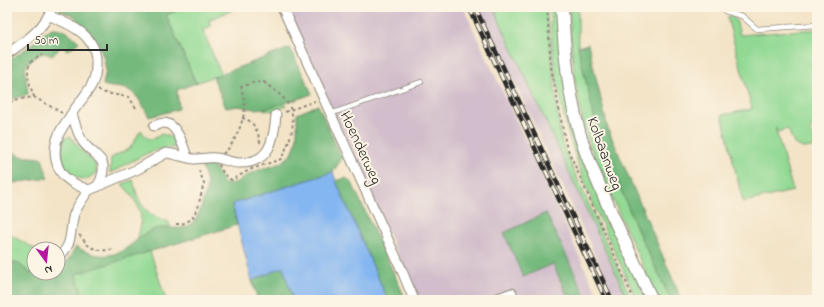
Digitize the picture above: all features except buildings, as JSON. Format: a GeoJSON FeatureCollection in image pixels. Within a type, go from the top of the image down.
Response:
{"type":"FeatureCollection","features":[{"type":"Feature","properties":{"kind":"street","name":"Hoenderweg"},"geometry":{"type":"LineString","coordinates":[[282,7],[414,300]]}},
{"type":"Feature","properties":{"kind":"street","name":"Kolbaanweg"},"geometry":{"type":"LineString","coordinates":[[562,7],[563,32],[573,105],[585,149],[601,190],[652,300]]}},
{"type":"Feature","properties":{"kind":"street"},"geometry":{"type":"LineString","coordinates":[[7,54],[34,35],[51,11],[82,32],[90,40],[97,58],[96,74],[91,86],[59,134],[54,150],[58,168],[69,181],[93,188],[138,169],[166,153],[191,158],[216,158],[229,162],[240,163],[251,162],[263,156],[268,149],[275,129],[276,115]]}},
{"type":"Feature","properties":{"kind":"street"},"geometry":{"type":"LineString","coordinates":[[66,248],[69,243],[74,215],[80,201],[102,179],[103,166],[100,159],[91,151],[76,130],[71,116]]}},
{"type":"Feature","properties":{"kind":"street"},"geometry":{"type":"LineString","coordinates":[[154,126],[164,123],[170,124],[177,133],[191,158]]}},
{"type":"Feature","properties":{"kind":"street"},"geometry":{"type":"LineString","coordinates":[[493,300],[513,296]]}},
{"type":"Feature","properties":{"kind":"lane"},"geometry":{"type":"LineString","coordinates":[[725,11],[742,16],[757,29],[817,25]]}},
{"type":"Feature","properties":{"kind":"lane"},"geometry":{"type":"LineString","coordinates":[[330,114],[421,82]]}},
{"type":"Feature","properties":{"kind":"path"},"geometry":{"type":"LineString","coordinates":[[34,97],[30,86],[29,67],[32,62],[42,55]]}},
{"type":"Feature","properties":{"kind":"path"},"geometry":{"type":"LineString","coordinates":[[264,82],[286,101],[290,110],[292,117],[292,129],[288,147],[280,159],[248,170],[232,180],[227,178],[222,172],[216,158],[226,151],[231,144],[236,136],[245,112],[241,87],[252,83],[264,82]]}},
{"type":"Feature","properties":{"kind":"path"},"geometry":{"type":"LineString","coordinates":[[91,86],[105,93],[129,97],[136,108]]}},
{"type":"Feature","properties":{"kind":"path"},"geometry":{"type":"LineString","coordinates":[[7,106],[13,100],[34,97],[71,116]]}},
{"type":"Feature","properties":{"kind":"path"},"geometry":{"type":"LineString","coordinates":[[276,115],[323,98]]}},
{"type":"Feature","properties":{"kind":"path"},"geometry":{"type":"LineString","coordinates":[[242,118],[251,122],[260,142],[268,149]]}},
{"type":"Feature","properties":{"kind":"path"},"geometry":{"type":"LineString","coordinates":[[176,224],[182,224],[192,218],[201,198],[204,183],[191,158]]}},
{"type":"Feature","properties":{"kind":"path"},"geometry":{"type":"LineString","coordinates":[[72,229],[83,238],[87,244],[96,249],[107,251],[114,250]]}},
{"type":"Feature","properties":{"kind":"shaded area"},"geometry":{"type":"Polygon","coordinates":[[[286,7],[463,7],[600,300],[418,300],[286,7]]]}},
{"type":"Feature","properties":{"kind":"shaded area"},"geometry":{"type":"Polygon","coordinates":[[[479,7],[493,7],[628,300],[616,300],[479,7]]]}},
{"type":"Feature","properties":{"kind":"green space"},"geometry":{"type":"Polygon","coordinates":[[[60,7],[186,7],[166,15],[196,83],[177,90],[179,109],[149,117],[132,92],[127,89],[103,85],[106,70],[104,58],[97,41],[74,16],[59,10],[60,7]]]}},
{"type":"Feature","properties":{"kind":"green space"},"geometry":{"type":"Polygon","coordinates":[[[186,7],[239,7],[209,20],[211,26],[203,30],[221,74],[196,83],[166,15],[186,7]]]}},
{"type":"Feature","properties":{"kind":"green space"},"geometry":{"type":"Polygon","coordinates":[[[493,7],[546,7],[563,147],[632,300],[628,300],[493,7]]]}},
{"type":"Feature","properties":{"kind":"green space"},"geometry":{"type":"Polygon","coordinates":[[[550,7],[557,7],[569,106],[646,300],[637,300],[602,224],[578,165],[559,94],[552,42],[550,7]]]}},
{"type":"Feature","properties":{"kind":"green space"},"geometry":{"type":"Polygon","coordinates":[[[569,7],[578,7],[578,47],[598,133],[638,231],[671,300],[658,300],[589,144],[581,115],[576,84],[569,7]]]}},
{"type":"Feature","properties":{"kind":"green space"},"geometry":{"type":"Polygon","coordinates":[[[732,16],[736,20],[740,35],[817,29],[817,123],[812,126],[810,131],[814,138],[814,147],[803,148],[794,144],[788,129],[777,132],[775,127],[793,191],[743,202],[722,115],[752,109],[727,17],[732,16]]]}},
{"type":"Feature","properties":{"kind":"green space"},"geometry":{"type":"Polygon","coordinates":[[[52,28],[67,32],[79,42],[68,50],[61,47],[53,55],[42,53],[27,63],[25,71],[28,94],[7,101],[7,62],[52,28]]]}},
{"type":"Feature","properties":{"kind":"green space"},"geometry":{"type":"Polygon","coordinates":[[[588,44],[608,129],[680,296],[685,300],[671,300],[638,231],[598,133],[578,47],[588,44]]]}},
{"type":"Feature","properties":{"kind":"green space"},"geometry":{"type":"Polygon","coordinates":[[[290,48],[312,94],[268,108],[254,109],[238,106],[226,108],[213,77],[290,48]]]}},
{"type":"Feature","properties":{"kind":"green space"},"geometry":{"type":"Polygon","coordinates":[[[273,93],[286,106],[274,111],[264,110],[264,98],[273,93]]]}},
{"type":"Feature","properties":{"kind":"green space"},"geometry":{"type":"Polygon","coordinates":[[[318,105],[342,158],[333,172],[232,204],[237,225],[76,274],[84,300],[7,300],[7,261],[19,264],[26,270],[26,281],[66,281],[66,262],[76,247],[94,254],[112,254],[125,249],[142,236],[155,229],[187,227],[198,216],[207,188],[201,165],[213,164],[224,184],[230,184],[237,182],[247,175],[283,161],[293,151],[297,137],[297,114],[318,105]]]}},
{"type":"Feature","properties":{"kind":"green space"},"geometry":{"type":"Polygon","coordinates":[[[141,130],[147,138],[150,139],[161,134],[168,136],[173,140],[178,148],[160,149],[151,152],[110,173],[111,158],[130,148],[141,130]]]}},
{"type":"Feature","properties":{"kind":"green space"},"geometry":{"type":"Polygon","coordinates":[[[70,136],[84,153],[94,162],[97,172],[86,180],[72,175],[64,166],[62,153],[64,139],[70,136]]]}},
{"type":"Feature","properties":{"kind":"green space"},"geometry":{"type":"Polygon","coordinates":[[[7,149],[20,156],[42,158],[48,178],[13,183],[7,189],[7,149]]]}},
{"type":"Feature","properties":{"kind":"green space"},"geometry":{"type":"Polygon","coordinates":[[[346,178],[352,183],[406,300],[383,300],[386,296],[336,181],[346,178]]]}},
{"type":"Feature","properties":{"kind":"green space"},"geometry":{"type":"Polygon","coordinates":[[[133,180],[140,202],[148,212],[169,222],[170,227],[156,229],[138,238],[141,216],[138,206],[122,184],[133,180]]]}},
{"type":"Feature","properties":{"kind":"green space"},"geometry":{"type":"Polygon","coordinates":[[[546,213],[585,295],[568,297],[553,264],[523,277],[504,233],[546,213]]]}},
{"type":"Feature","properties":{"kind":"green space"},"geometry":{"type":"Polygon","coordinates":[[[7,233],[26,244],[26,270],[19,264],[7,261],[7,233]]]}},
{"type":"Feature","properties":{"kind":"green space"},"geometry":{"type":"Polygon","coordinates":[[[150,251],[166,300],[84,300],[75,274],[150,251]]]}},
{"type":"Feature","properties":{"kind":"green space"},"geometry":{"type":"Polygon","coordinates":[[[283,266],[293,300],[258,300],[252,281],[283,266]]]}},
{"type":"Feature","properties":{"kind":"water"},"geometry":{"type":"Polygon","coordinates":[[[333,172],[386,296],[383,300],[293,300],[283,267],[252,281],[232,204],[333,172]]]}},
{"type":"Feature","properties":{"kind":"railway"},"geometry":{"type":"LineString","coordinates":[[469,7],[606,300]]}},
{"type":"Feature","properties":{"kind":"railway"},"geometry":{"type":"LineString","coordinates":[[475,7],[612,300]]}}]}
